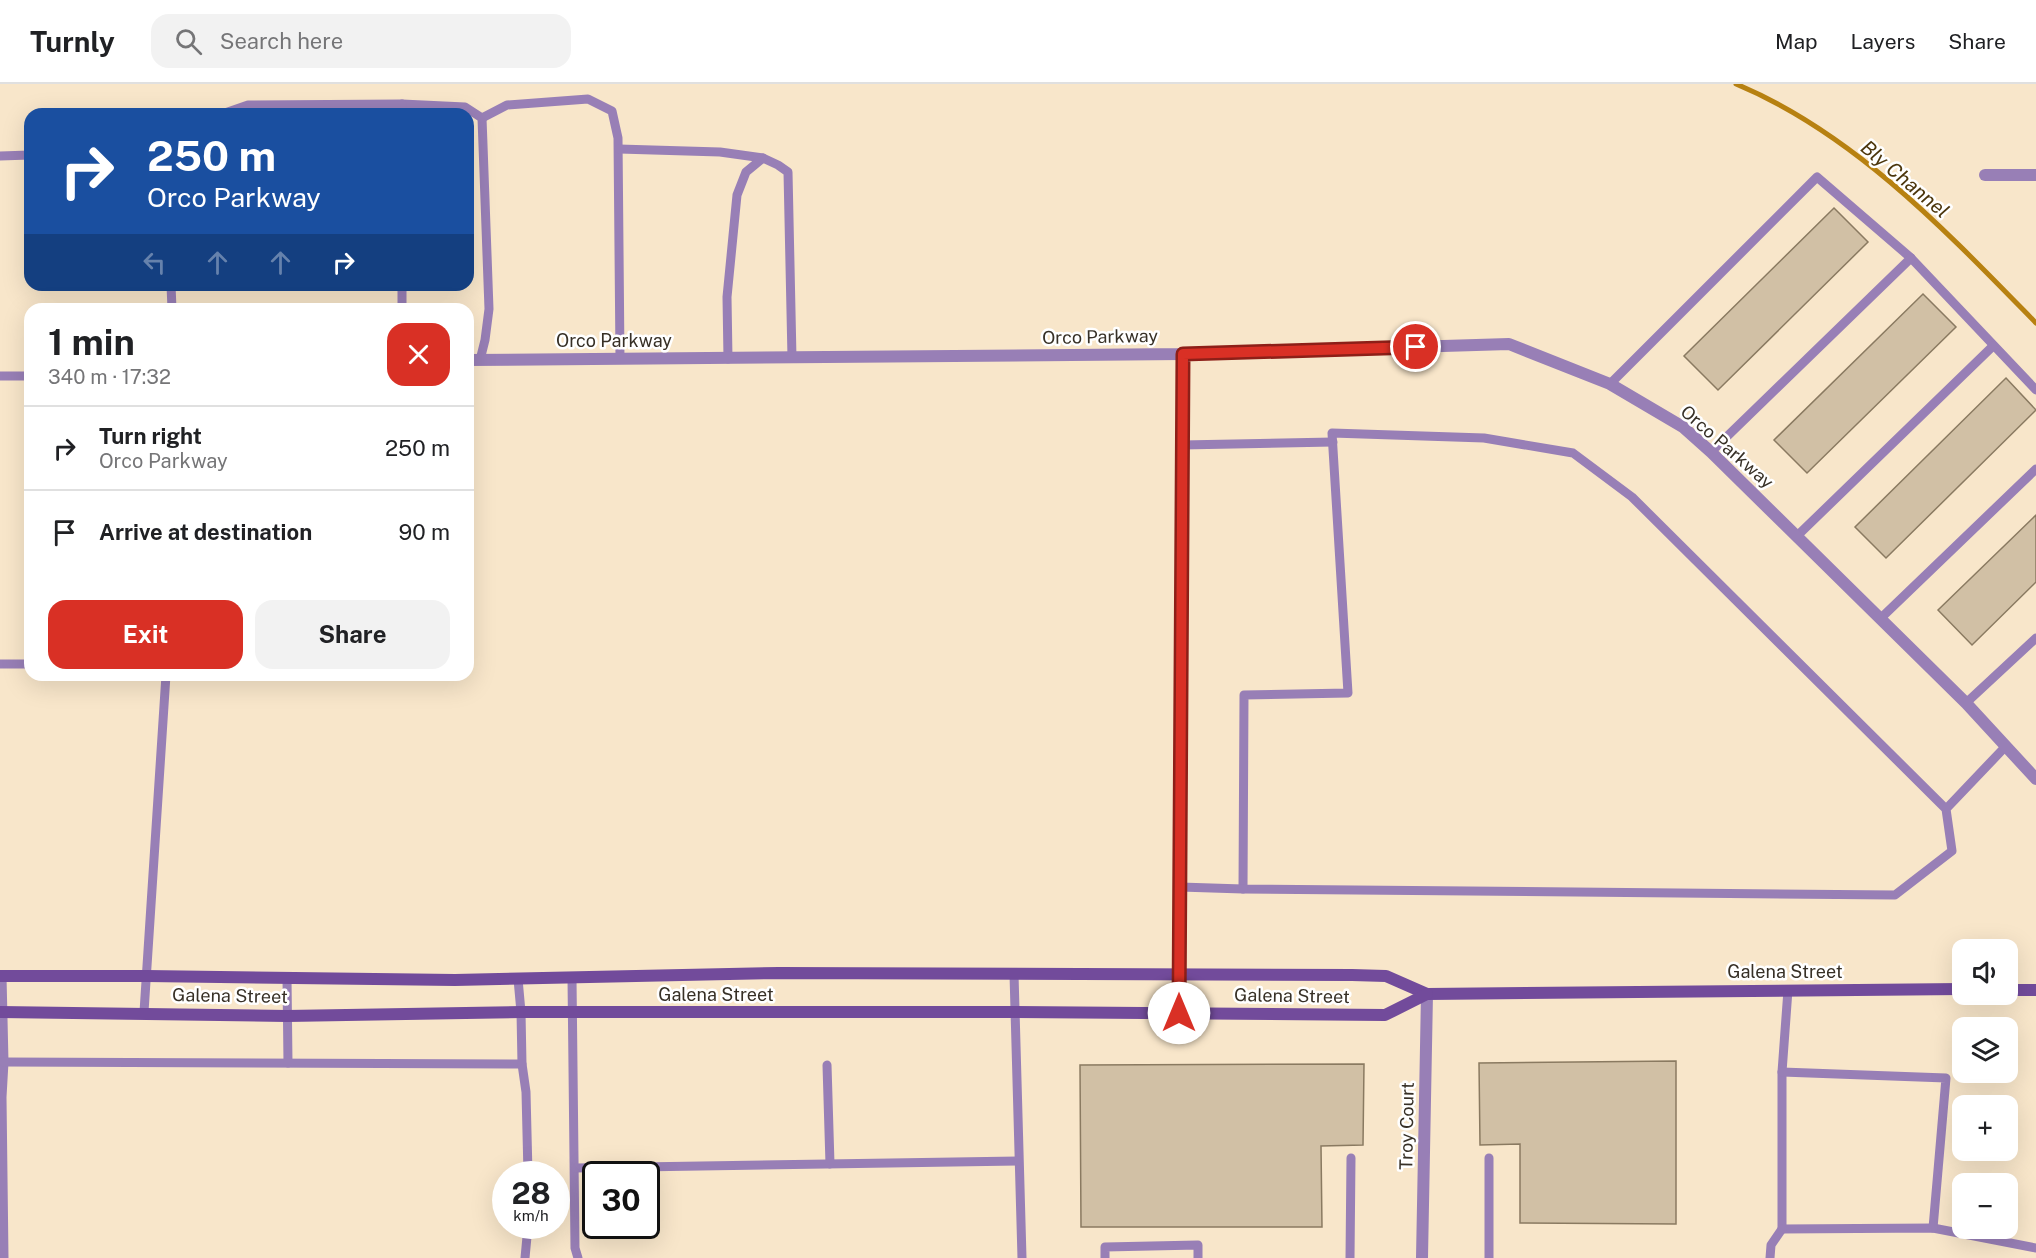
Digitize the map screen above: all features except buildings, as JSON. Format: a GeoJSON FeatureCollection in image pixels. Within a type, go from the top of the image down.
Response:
{"type":"FeatureCollection","features":[{"type":"Feature","properties":{"kind":"street"},"geometry":{"type":"LineString","coordinates":[[1985,175],[2036,175]]}},
{"type":"Feature","properties":{"kind":"street","name":"Orco Parkway"},"geometry":{"type":"LineString","coordinates":[[474,360],[1183,354],[1509,344],[1610,384],[1683,427],[1881,618],[1966,703],[2036,779]]}},
{"type":"Feature","properties":{"kind":"street"},"geometry":{"type":"LineString","coordinates":[[1179,1013],[1183,354]]}},
{"type":"Feature","properties":{"kind":"street","name":"Galena Street"},"geometry":{"type":"LineString","coordinates":[[1,975],[455,980],[779,973],[1386,976],[1427,994],[1952,989]]}},
{"type":"Feature","properties":{"kind":"street"},"geometry":{"type":"LineString","coordinates":[[2018,990],[2036,990]]}},
{"type":"Feature","properties":{"kind":"street","name":"Galena Street"},"geometry":{"type":"LineString","coordinates":[[1,1012],[144,1012],[287,1016],[521,1012],[1384,1015],[1427,994]]}},
{"type":"Feature","properties":{"kind":"street","name":"Troy Court"},"geometry":{"type":"LineString","coordinates":[[1422,1258],[1427,994]]}},
{"type":"Feature","properties":{"kind":"lane"},"geometry":{"type":"LineString","coordinates":[[483,118],[507,105],[588,99],[612,111],[619,149],[620,359]]}},
{"type":"Feature","properties":{"kind":"lane"},"geometry":{"type":"LineString","coordinates":[[239,108],[248,105],[364,108]]}},
{"type":"Feature","properties":{"kind":"lane"},"geometry":{"type":"LineString","coordinates":[[423,108],[465,106],[468,108]]}},
{"type":"Feature","properties":{"kind":"lane"},"geometry":{"type":"LineString","coordinates":[[474,112],[483,118]]}},
{"type":"Feature","properties":{"kind":"lane"},"geometry":{"type":"LineString","coordinates":[[474,360],[485,340],[489,309],[483,118]]}},
{"type":"Feature","properties":{"kind":"lane"},"geometry":{"type":"LineString","coordinates":[[619,149],[720,152],[764,158],[788,172],[792,358]]}},
{"type":"Feature","properties":{"kind":"lane"},"geometry":{"type":"LineString","coordinates":[[0,156],[24,155]]}},
{"type":"Feature","properties":{"kind":"lane"},"geometry":{"type":"LineString","coordinates":[[729,359],[727,297],[737,195],[746,172],[764,158]]}},
{"type":"Feature","properties":{"kind":"lane"},"geometry":{"type":"LineString","coordinates":[[1610,384],[1817,177],[1911,258],[2036,390]]}},
{"type":"Feature","properties":{"kind":"lane"},"geometry":{"type":"LineString","coordinates":[[1711,452],[1911,258]]}},
{"type":"Feature","properties":{"kind":"lane"},"geometry":{"type":"LineString","coordinates":[[1797,536],[1992,346]]}},
{"type":"Feature","properties":{"kind":"lane"},"geometry":{"type":"LineString","coordinates":[[0,376],[24,376]]}},
{"type":"Feature","properties":{"kind":"lane"},"geometry":{"type":"LineString","coordinates":[[1180,887],[1243,889],[1895,895],[1952,851],[1946,809],[1632,496],[1573,453],[1484,438],[1332,433],[1348,693],[1244,695],[1243,889]]}},
{"type":"Feature","properties":{"kind":"lane"},"geometry":{"type":"LineString","coordinates":[[1182,445],[1333,442]]}},
{"type":"Feature","properties":{"kind":"lane"},"geometry":{"type":"LineString","coordinates":[[1881,618],[2036,469]]}},
{"type":"Feature","properties":{"kind":"lane"},"geometry":{"type":"LineString","coordinates":[[1966,703],[2036,638]]}},
{"type":"Feature","properties":{"kind":"lane"},"geometry":{"type":"LineString","coordinates":[[0,664],[24,664]]}},
{"type":"Feature","properties":{"kind":"lane"},"geometry":{"type":"LineString","coordinates":[[144,1012],[166,681]]}},
{"type":"Feature","properties":{"kind":"lane"},"geometry":{"type":"LineString","coordinates":[[1946,809],[2006,746]]}},
{"type":"Feature","properties":{"kind":"lane"},"geometry":{"type":"LineString","coordinates":[[1014,974],[1022,1258]]}},
{"type":"Feature","properties":{"kind":"lane"},"geometry":{"type":"LineString","coordinates":[[1,975],[4,1062],[2,1097],[4,1258]]}},
{"type":"Feature","properties":{"kind":"lane"},"geometry":{"type":"LineString","coordinates":[[287,978],[288,1063]]}},
{"type":"Feature","properties":{"kind":"lane"},"geometry":{"type":"LineString","coordinates":[[572,978],[575,1248],[578,1258]]}},
{"type":"Feature","properties":{"kind":"lane"},"geometry":{"type":"LineString","coordinates":[[518,979],[522,1064],[526,1092],[528,1161]]}},
{"type":"Feature","properties":{"kind":"lane"},"geometry":{"type":"LineString","coordinates":[[1770,1258],[1771,1245],[1782,1229],[1782,1072],[1788,990]]}},
{"type":"Feature","properties":{"kind":"lane"},"geometry":{"type":"LineString","coordinates":[[4,1062],[522,1064]]}},
{"type":"Feature","properties":{"kind":"lane"},"geometry":{"type":"LineString","coordinates":[[827,1065],[830,1164]]}},
{"type":"Feature","properties":{"kind":"lane"},"geometry":{"type":"LineString","coordinates":[[1782,1072],[1946,1078],[1933,1228]]}},
{"type":"Feature","properties":{"kind":"lane"},"geometry":{"type":"LineString","coordinates":[[1350,1258],[1351,1158]]}},
{"type":"Feature","properties":{"kind":"lane"},"geometry":{"type":"LineString","coordinates":[[1489,1158],[1489,1258]]}},
{"type":"Feature","properties":{"kind":"lane"},"geometry":{"type":"LineString","coordinates":[[575,1168],[1018,1161]]}},
{"type":"Feature","properties":{"kind":"lane"},"geometry":{"type":"LineString","coordinates":[[1782,1229],[1933,1228],[2036,1248]]}},
{"type":"Feature","properties":{"kind":"lane"},"geometry":{"type":"LineString","coordinates":[[525,1258],[527,1239]]}},
{"type":"Feature","properties":{"kind":"lane"},"geometry":{"type":"LineString","coordinates":[[1105,1258],[1105,1247],[1198,1245],[1198,1258]]}},
{"type":"Feature","properties":{"kind":"waterway","name":"Bly Channel"},"geometry":{"type":"LineString","coordinates":[[1736,84],[1820,129],[1860,157],[1934,221],[2036,323]]}},
{"type":"Feature","properties":{"kind":"route"},"geometry":{"type":"LineString","coordinates":[[1179,1013],[1183,354],[1416,347]]}}]}
